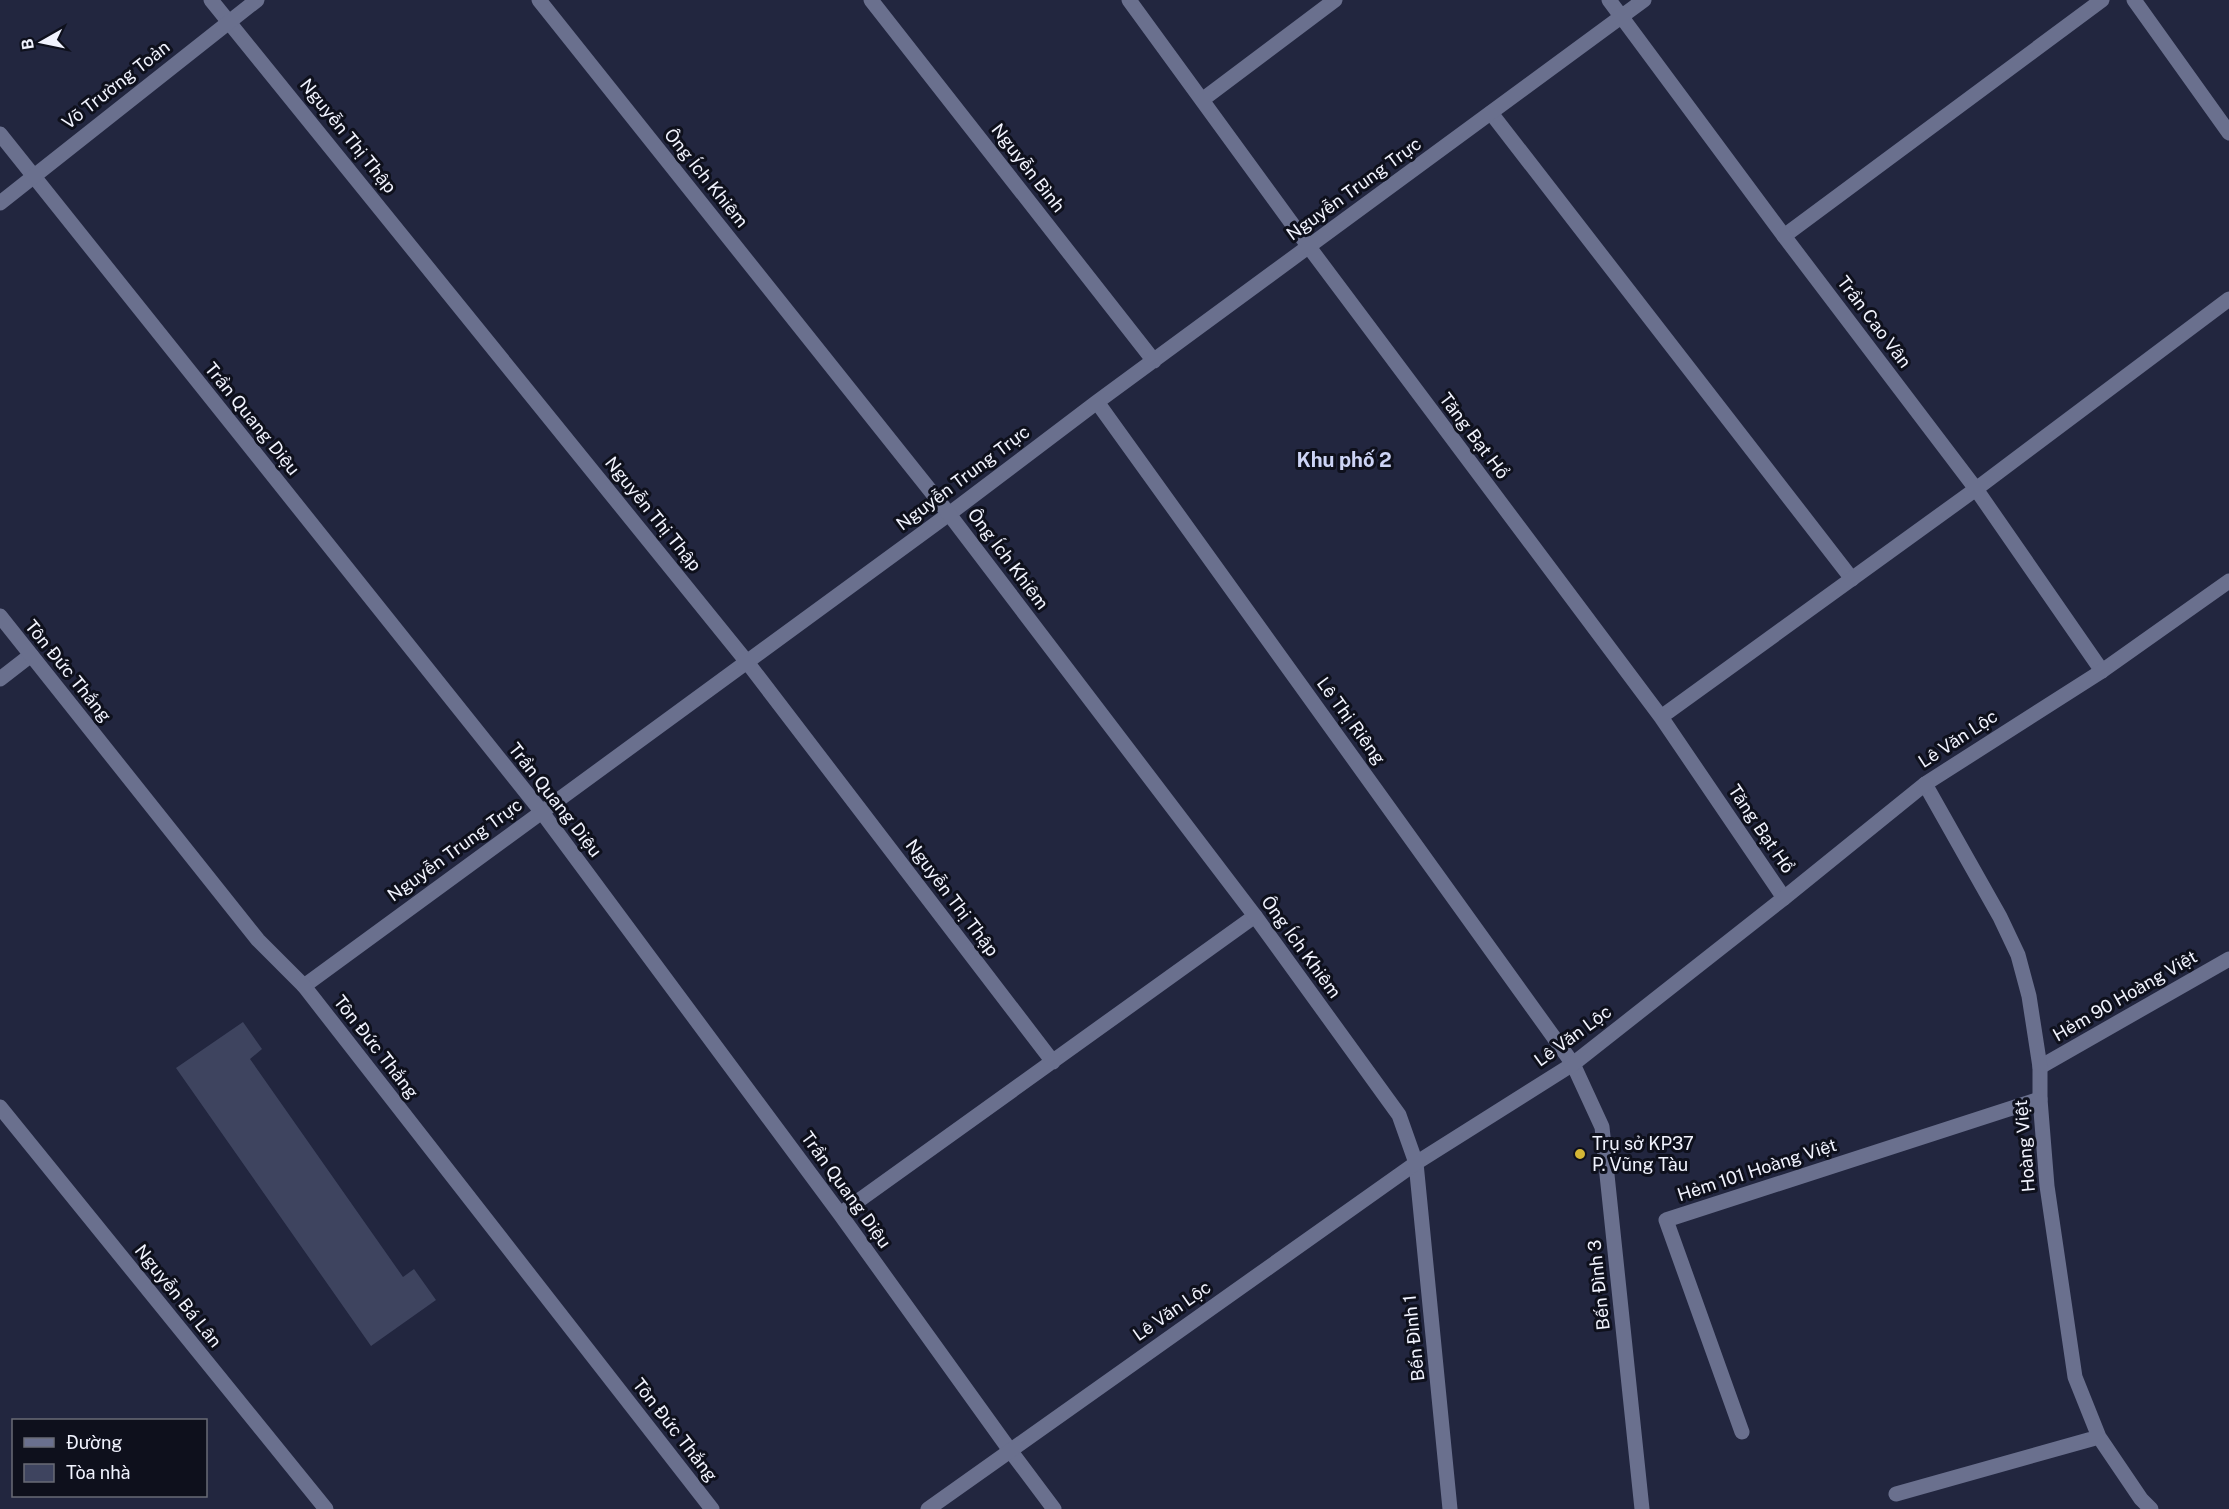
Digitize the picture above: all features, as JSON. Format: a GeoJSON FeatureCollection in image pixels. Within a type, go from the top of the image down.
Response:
{"type":"FeatureCollection","features":[{"type":"Feature","properties":{"kind":"street","name":"Nguyễn Thị Thập"},"geometry":{"type":"LineString","coordinates":[[211,0],[747,662],[1053,1062]]}},
{"type":"Feature","properties":{"kind":"street","name":"Võ Trường Toản"},"geometry":{"type":"LineString","coordinates":[[0,203],[257,0]]}},
{"type":"Feature","properties":{"kind":"street","name":"Ông Ích Khiêm"},"geometry":{"type":"LineString","coordinates":[[539,0],[949,514],[1255,916],[1400,1115],[1416,1163]]}},
{"type":"Feature","properties":{"kind":"street","name":"Nguyễn Bình"},"geometry":{"type":"LineString","coordinates":[[870,0],[1154,361]]}},
{"type":"Feature","properties":{"kind":"street","name":"Tăng Bạt Hổ"},"geometry":{"type":"LineString","coordinates":[[1129,0],[1309,247],[1661,717],[1784,898]]}},
{"type":"Feature","properties":{"kind":"street"},"geometry":{"type":"LineString","coordinates":[[1202,100],[1335,0]]}},
{"type":"Feature","properties":{"kind":"street","name":"Trần Cao Vân"},"geometry":{"type":"LineString","coordinates":[[1609,0],[1976,489],[2102,671]]}},
{"type":"Feature","properties":{"kind":"street","name":"Nguyễn Trung Trực"},"geometry":{"type":"LineString","coordinates":[[304,986],[949,514],[1097,402],[1644,0]]}},
{"type":"Feature","properties":{"kind":"street"},"geometry":{"type":"LineString","coordinates":[[1784,236],[2102,0]]}},
{"type":"Feature","properties":{"kind":"street"},"geometry":{"type":"LineString","coordinates":[[2134,0],[2229,133]]}},
{"type":"Feature","properties":{"kind":"street"},"geometry":{"type":"LineString","coordinates":[[1491,113],[1852,579]]}},
{"type":"Feature","properties":{"kind":"street","name":"Trần Quang Diệu"},"geometry":{"type":"LineString","coordinates":[[0,134],[541,811],[840,1214],[1054,1509]]}},
{"type":"Feature","properties":{"kind":"street"},"geometry":{"type":"LineString","coordinates":[[1661,717],[1976,489],[2229,299]]}},
{"type":"Feature","properties":{"kind":"street","name":"Lê Thị Riêng"},"geometry":{"type":"LineString","coordinates":[[1097,402],[1573,1064]]}},
{"type":"Feature","properties":{"kind":"street","name":"Lê Văn Lộc"},"geometry":{"type":"LineString","coordinates":[[932,1507],[1009,1449],[1416,1163],[1573,1064],[1925,784],[2102,671],[2229,580]]}},
{"type":"Feature","properties":{"kind":"street","name":"Tôn Đức Thắng"},"geometry":{"type":"LineString","coordinates":[[0,616],[258,940],[304,986],[712,1509]]}},
{"type":"Feature","properties":{"kind":"street"},"geometry":{"type":"LineString","coordinates":[[0,679],[31,655]]}},
{"type":"Feature","properties":{"kind":"street","name":"Hoàng Việt"},"geometry":{"type":"LineString","coordinates":[[1925,784],[2000,917],[2018,955],[2029,996],[2040,1067],[2040,1099],[2047,1186],[2074,1377],[2099,1437],[2140,1499],[2151,1509]]}},
{"type":"Feature","properties":{"kind":"street"},"geometry":{"type":"LineString","coordinates":[[840,1214],[1255,916]]}},
{"type":"Feature","properties":{"kind":"street","name":"Hẻm 90 Hoàng Việt"},"geometry":{"type":"LineString","coordinates":[[2040,1067],[2229,959]]}},
{"type":"Feature","properties":{"kind":"street","name":"Bến Đình 3"},"geometry":{"type":"LineString","coordinates":[[1573,1064],[1602,1126],[1642,1509]]}},
{"type":"Feature","properties":{"kind":"street","name":"Hẻm 101 Hoàng Việt"},"geometry":{"type":"LineString","coordinates":[[1742,1432],[1666,1220],[2040,1099]]}},
{"type":"Feature","properties":{"kind":"street","name":"Nguyễn Bá Lân"},"geometry":{"type":"LineString","coordinates":[[0,1107],[326,1509]]}},
{"type":"Feature","properties":{"kind":"street","name":"Bến Đình 1"},"geometry":{"type":"LineString","coordinates":[[1416,1163],[1450,1509]]}},
{"type":"Feature","properties":{"kind":"street"},"geometry":{"type":"LineString","coordinates":[[1896,1494],[2099,1437]]}},
{"type":"Feature","properties":{"kind":"building"},"geometry":{"type":"Polygon","coordinates":[[[243,1022],[262,1049],[250,1059],[403,1277],[414,1269],[436,1300],[371,1346],[176,1068],[243,1022]]]}},
{"type":"Feature","properties":{"kind":"place","name":"Trụ sở KP37 P. Vũng Tàu"},"geometry":{"type":"Point","coordinates":[1580,1154]}},
{"type":"Feature","properties":{"kind":"district","name":"Khu phố 2"},"geometry":{"type":"Point","coordinates":[1344,460]}}]}
